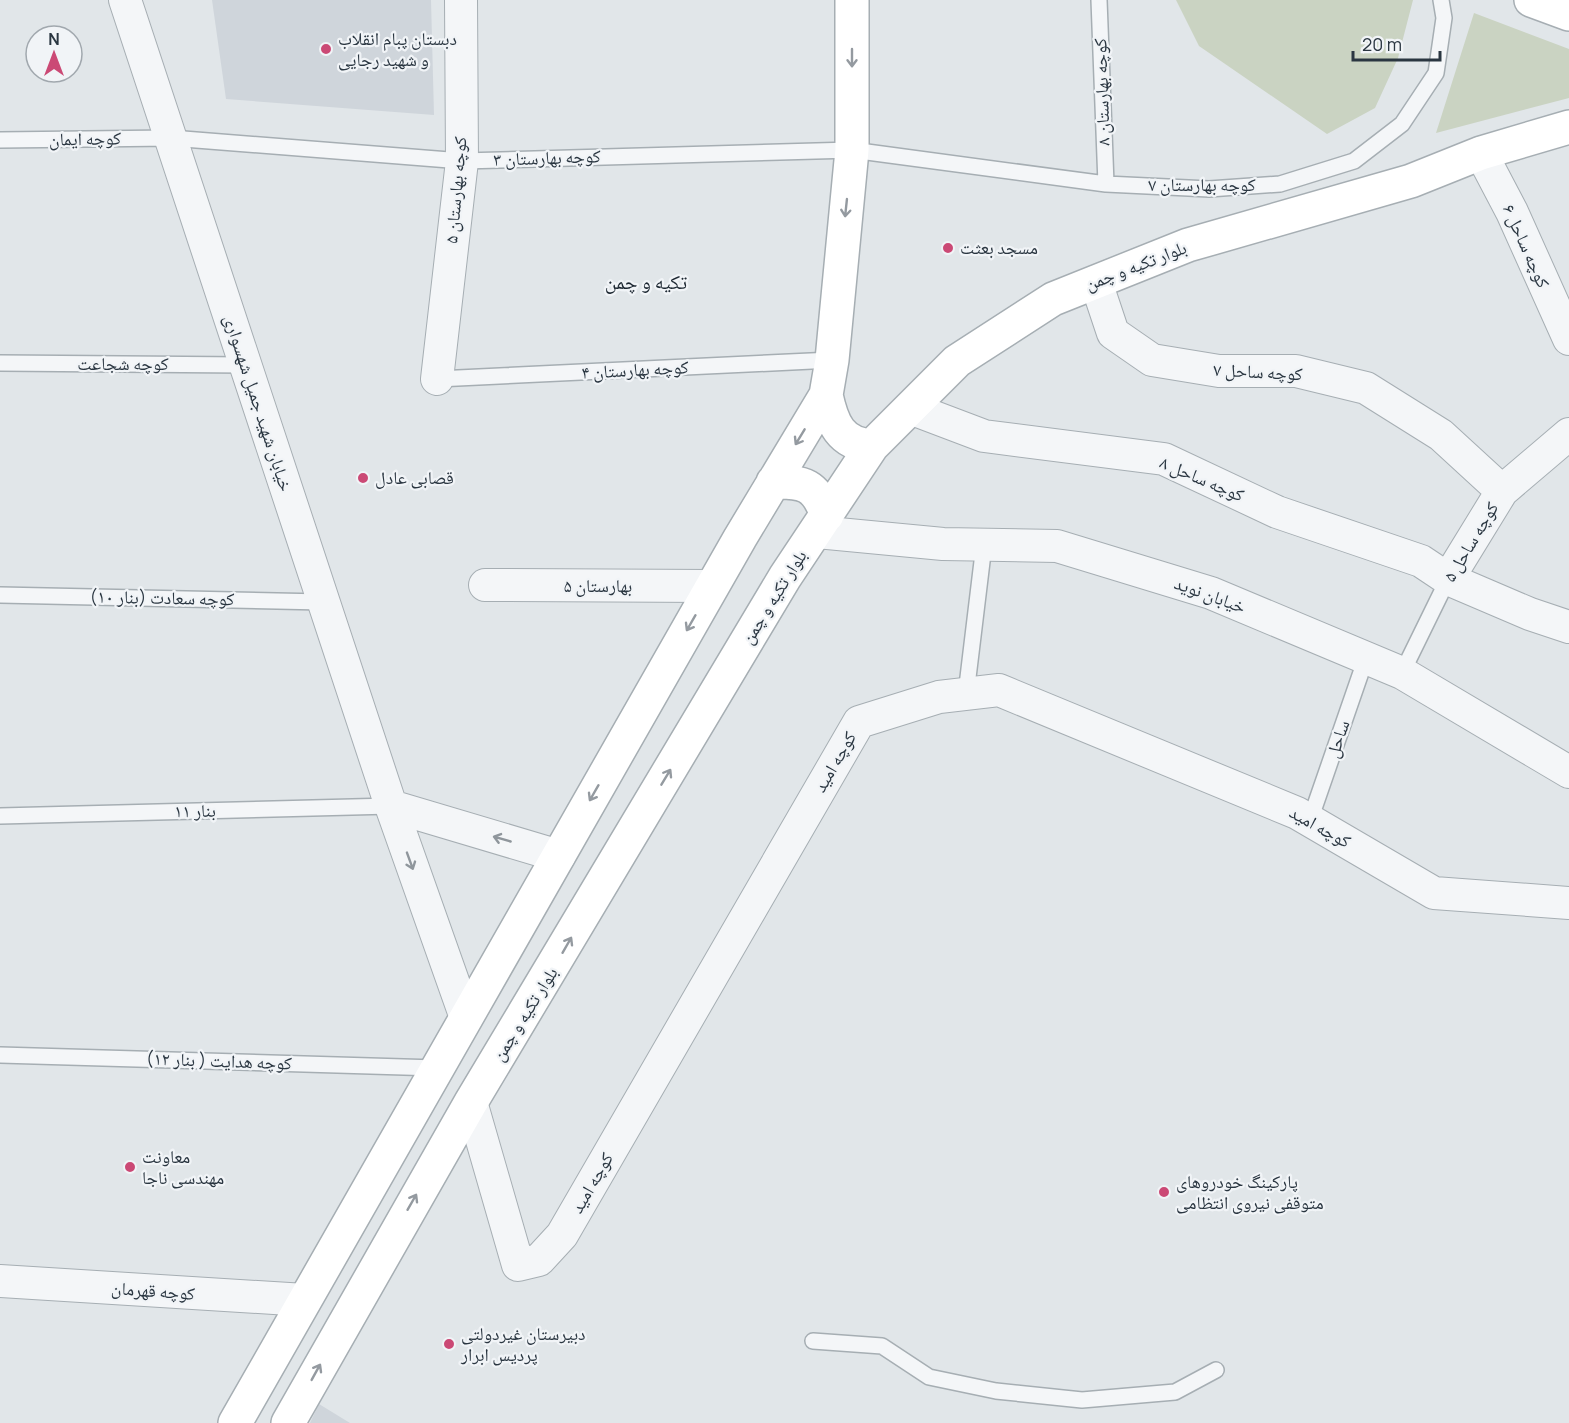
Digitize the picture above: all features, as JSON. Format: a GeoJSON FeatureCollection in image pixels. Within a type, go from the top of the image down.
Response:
{"type":"FeatureCollection","features":[{"type":"Feature","properties":{"kind":"main road"},"geometry":{"type":"LineString","coordinates":[[235,1423],[712,586],[826,395],[832,360],[852,150],[852,0]]}},
{"type":"Feature","properties":{"kind":"main road"},"geometry":{"type":"LineString","coordinates":[[1532,0],[1569,14]]}},
{"type":"Feature","properties":{"kind":"main road","name":"بلوار تکیه و چمن"},"geometry":{"type":"LineString","coordinates":[[288,1423],[471,1102],[785,577],[872,446],[957,361],[1053,299],[1188,245],[1411,181],[1481,153],[1569,127]]}},
{"type":"Feature","properties":{"kind":"main road"},"geometry":{"type":"LineString","coordinates":[[826,395],[835,427],[851,441],[872,446]]}},
{"type":"Feature","properties":{"kind":"main road"},"geometry":{"type":"LineString","coordinates":[[773,482],[792,481],[808,486],[821,499],[822,523]]}},
{"type":"Feature","properties":{"kind":"street","name":"خیابان شهید جمیل شهسواری"},"geometry":{"type":"LineString","coordinates":[[125,0],[391,806],[466,1018]]}},
{"type":"Feature","properties":{"kind":"street","name":"کوچه بهارستان ۵"},"geometry":{"type":"LineString","coordinates":[[437,379],[462,161],[461,0]]}},
{"type":"Feature","properties":{"kind":"street","name":"کوچه ساحل ۶"},"geometry":{"type":"LineString","coordinates":[[1481,153],[1512,212],[1569,339]]}},
{"type":"Feature","properties":{"kind":"street","name":"کوچه ساحل ۷"},"geometry":{"type":"LineString","coordinates":[[1096,282],[1113,333],[1152,360],[1219,371],[1296,371],[1366,388],[1441,435],[1502,491]]}},
{"type":"Feature","properties":{"kind":"street","name":"کوچه ساحل ۸"},"geometry":{"type":"LineString","coordinates":[[910,408],[984,436],[1164,459],[1277,512],[1421,561],[1448,579],[1530,614],[1569,627]]}},
{"type":"Feature","properties":{"kind":"street","name":"کوچه ساحل ۵"},"geometry":{"type":"LineString","coordinates":[[1448,579],[1502,491],[1569,434]]}},
{"type":"Feature","properties":{"kind":"street","name":"خیابان نوید"},"geometry":{"type":"LineString","coordinates":[[822,523],[943,544],[1057,546],[1211,593],[1401,673],[1569,772]]}},
{"type":"Feature","properties":{"kind":"street","name":"بهارستان ۵"},"geometry":{"type":"LineString","coordinates":[[485,585],[712,586]]}},
{"type":"Feature","properties":{"kind":"street","name":"کوچه امید"},"geometry":{"type":"LineString","coordinates":[[471,1102],[518,1265],[539,1260],[562,1235],[859,722],[939,697],[999,690],[1310,820],[1434,893],[1569,903]]}},
{"type":"Feature","properties":{"kind":"street"},"geometry":{"type":"LineString","coordinates":[[391,806],[558,855]]}},
{"type":"Feature","properties":{"kind":"street","name":"کوچه قهرمان"},"geometry":{"type":"LineString","coordinates":[[0,1281],[305,1300]]}},
{"type":"Feature","properties":{"kind":"lane","name":"کوچه بهارستان ۸"},"geometry":{"type":"LineString","coordinates":[[1099,0],[1106,184]]}},
{"type":"Feature","properties":{"kind":"lane","name":"کوچه بهارستان ۷"},"geometry":{"type":"LineString","coordinates":[[852,150],[1106,184],[1209,189],[1280,184],[1354,161],[1402,124],[1436,73],[1444,18],[1441,0]]}},
{"type":"Feature","properties":{"kind":"lane","name":"کوچه ایمان"},"geometry":{"type":"LineString","coordinates":[[0,140],[171,138]]}},
{"type":"Feature","properties":{"kind":"lane","name":"کوچه بهارستان ۳"},"geometry":{"type":"LineString","coordinates":[[171,138],[462,161],[852,150]]}},
{"type":"Feature","properties":{"kind":"lane","name":"کوچه بهارستان ۴"},"geometry":{"type":"LineString","coordinates":[[437,379],[832,360]]}},
{"type":"Feature","properties":{"kind":"lane","name":"کوچه شجاعت"},"geometry":{"type":"LineString","coordinates":[[0,363],[245,365]]}},
{"type":"Feature","properties":{"kind":"lane"},"geometry":{"type":"LineString","coordinates":[[966,694],[984,545]]}},
{"type":"Feature","properties":{"kind":"lane","name":"کوچه ساحل ۵"},"geometry":{"type":"LineString","coordinates":[[1401,673],[1448,579]]}},
{"type":"Feature","properties":{"kind":"lane","name":"کوچه سعادت (بنار ۱۰)"},"geometry":{"type":"LineString","coordinates":[[0,595],[323,602]]}},
{"type":"Feature","properties":{"kind":"lane","name":"ساحل"},"geometry":{"type":"LineString","coordinates":[[1310,820],[1366,658]]}},
{"type":"Feature","properties":{"kind":"lane","name":"بنار ۱۱"},"geometry":{"type":"LineString","coordinates":[[0,816],[391,806]]}},
{"type":"Feature","properties":{"kind":"lane","name":"کوچه هدایت ( بنار ۱۲)"},"geometry":{"type":"LineString","coordinates":[[0,1055],[437,1068]]}},
{"type":"Feature","properties":{"kind":"lane"},"geometry":{"type":"LineString","coordinates":[[813,1341],[882,1346],[928,1377],[996,1391],[1082,1400],[1175,1392],[1216,1370]]}},
{"type":"Feature","properties":{"kind":"shaded area","name":"دبستان پبام انقلاب و شهید رجایی"},"geometry":{"type":"Polygon","coordinates":[[[212,0],[431,0],[434,115],[226,99],[212,0]]]}},
{"type":"Feature","properties":{"kind":"shaded area"},"geometry":{"type":"Polygon","coordinates":[[[319,1404],[350,1423],[310,1423],[319,1404]]]}},
{"type":"Feature","properties":{"kind":"green space"},"geometry":{"type":"Polygon","coordinates":[[[1176,0],[1413,0],[1398,58],[1375,108],[1327,134],[1199,46],[1176,0]]]}},
{"type":"Feature","properties":{"kind":"green space"},"geometry":{"type":"Polygon","coordinates":[[[1474,13],[1569,49],[1569,98],[1436,133],[1474,13]]]}},
{"type":"Feature","properties":{"kind":"place","name":"دبستان پبام انقلاب و شهید رجایی"},"geometry":{"type":"Point","coordinates":[326,49]}},
{"type":"Feature","properties":{"kind":"place","name":"مسجد بعثت"},"geometry":{"type":"Point","coordinates":[948,248]}},
{"type":"Feature","properties":{"kind":"place","name":"قصابی عادل"},"geometry":{"type":"Point","coordinates":[363,478]}},
{"type":"Feature","properties":{"kind":"place","name":"معاونت مهندسی ناجا"},"geometry":{"type":"Point","coordinates":[130,1167]}},
{"type":"Feature","properties":{"kind":"place","name":"پارکینگ خودروهای متوقفی نیروی انتظامی"},"geometry":{"type":"Point","coordinates":[1164,1192]}},
{"type":"Feature","properties":{"kind":"place","name":"دبیرستان غیردولتی پرديس ابرار"},"geometry":{"type":"Point","coordinates":[449,1344]}},
{"type":"Feature","properties":{"kind":"district","name":"تکیه و چمن"},"geometry":{"type":"Point","coordinates":[646,282]}}]}
